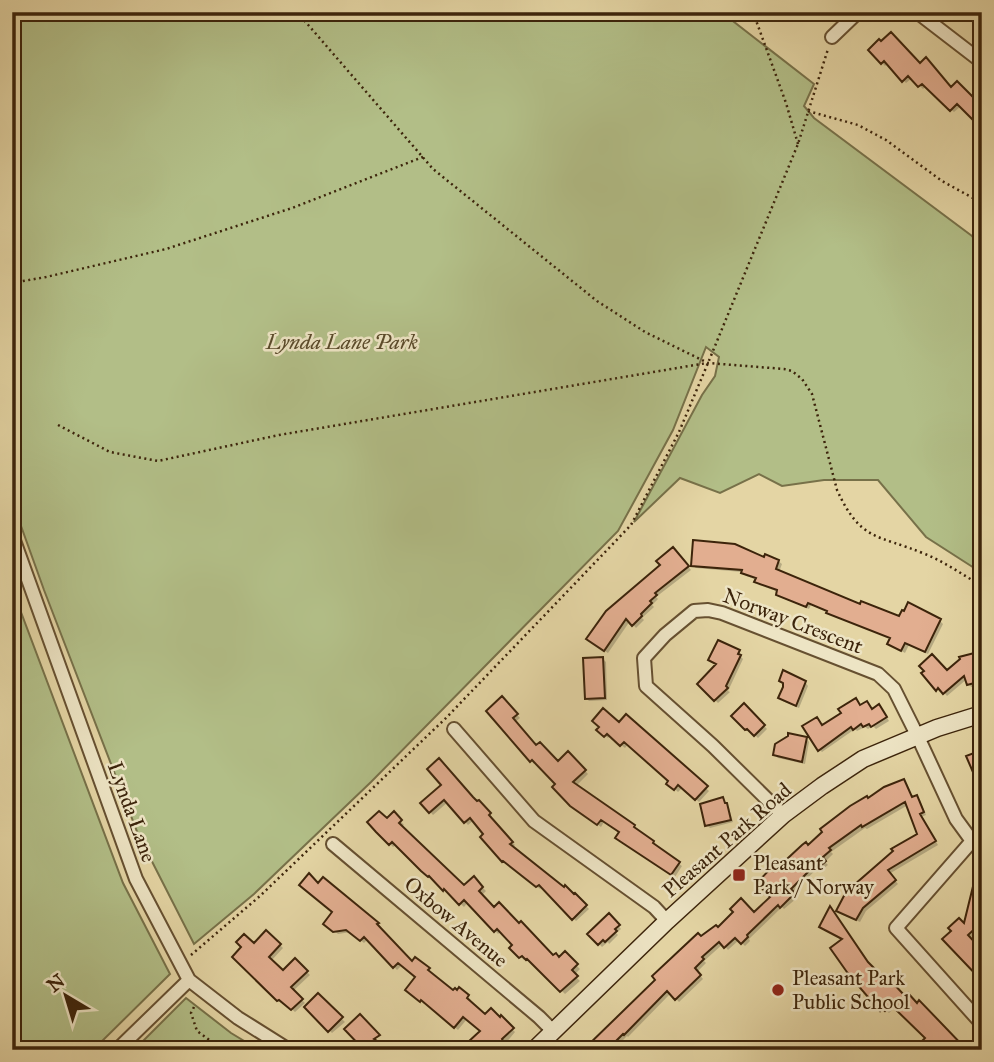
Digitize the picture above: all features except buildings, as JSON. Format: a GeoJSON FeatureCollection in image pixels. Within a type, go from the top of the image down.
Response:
{"type":"FeatureCollection","features":[{"type":"Feature","properties":{"kind":"street"},"geometry":{"type":"LineString","coordinates":[[832,37],[858,12]]}},
{"type":"Feature","properties":{"kind":"street"},"geometry":{"type":"LineString","coordinates":[[917,12],[982,62]]}},
{"type":"Feature","properties":{"kind":"street","name":"Lynda Lane"},"geometry":{"type":"LineString","coordinates":[[12,535],[136,879],[189,980],[237,1018],[289,1050]]}},
{"type":"Feature","properties":{"kind":"street","name":"Norway Crescent"},"geometry":{"type":"LineString","coordinates":[[783,815],[713,746],[646,686],[644,658],[665,635],[694,611],[723,613],[878,674],[894,689],[918,737]]}},
{"type":"Feature","properties":{"kind":"street","name":"Pleasant Park Road"},"geometry":{"type":"LineString","coordinates":[[534,1050],[667,921],[783,815],[863,759],[982,714]]}},
{"type":"Feature","properties":{"kind":"street"},"geometry":{"type":"LineString","coordinates":[[454,729],[534,821],[654,907],[667,921]]}},
{"type":"Feature","properties":{"kind":"street"},"geometry":{"type":"LineString","coordinates":[[918,737],[956,818],[977,843],[896,928],[982,1024]]}},
{"type":"Feature","properties":{"kind":"street","name":"Oxbow Avenue"},"geometry":{"type":"LineString","coordinates":[[333,844],[553,1031]]}},
{"type":"Feature","properties":{"kind":"street"},"geometry":{"type":"LineString","coordinates":[[117,1050],[189,980]]}},
{"type":"Feature","properties":{"kind":"path"},"geometry":{"type":"LineString","coordinates":[[297,12],[439,174],[597,301],[645,332],[708,363]]}},
{"type":"Feature","properties":{"kind":"path"},"geometry":{"type":"LineString","coordinates":[[753,12],[798,144]]}},
{"type":"Feature","properties":{"kind":"path"},"geometry":{"type":"LineString","coordinates":[[180,963],[260,896],[447,717],[631,525],[679,432],[708,363],[798,144],[832,37]]}},
{"type":"Feature","properties":{"kind":"path"},"geometry":{"type":"LineString","coordinates":[[808,111],[858,125],[887,140],[942,181],[982,203]]}},
{"type":"Feature","properties":{"kind":"path"},"geometry":{"type":"LineString","coordinates":[[12,283],[166,249],[292,208],[423,157]]}},
{"type":"Feature","properties":{"kind":"path"},"geometry":{"type":"LineString","coordinates":[[58,425],[110,452],[158,461],[279,435],[708,363],[784,369],[792,371],[802,379],[812,394],[837,489],[858,524],[874,536],[939,561],[982,586]]}},
{"type":"Feature","properties":{"kind":"path"},"geometry":{"type":"LineString","coordinates":[[194,1007],[191,1013],[197,1031],[223,1050]]}},
{"type":"Feature","properties":{"kind":"green space","name":"Lynda Lane Park"},"geometry":{"type":"Polygon","coordinates":[[[12,12],[724,12],[814,84],[804,106],[814,118],[972,236],[982,247],[982,573],[926,537],[878,480],[824,480],[782,486],[759,474],[720,493],[680,478],[634,522],[702,395],[715,376],[719,357],[706,347],[673,430],[618,531],[371,782],[254,894],[194,944],[138,834],[12,501],[12,12]]]}},
{"type":"Feature","properties":{"kind":"green space"},"geometry":{"type":"Polygon","coordinates":[[[12,597],[16,599],[123,883],[170,974],[93,1050],[12,1050],[12,597]]]}},
{"type":"Feature","properties":{"kind":"green space"},"geometry":{"type":"Polygon","coordinates":[[[186,998],[231,1033],[259,1050],[134,1050],[186,998]]]}},
{"type":"Feature","properties":{"kind":"place","name":"Pleasant Park / Norway"},"geometry":{"type":"Point","coordinates":[739,875]}},
{"type":"Feature","properties":{"kind":"place","name":"Pleasant Park Public School"},"geometry":{"type":"Point","coordinates":[778,990]}}]}
